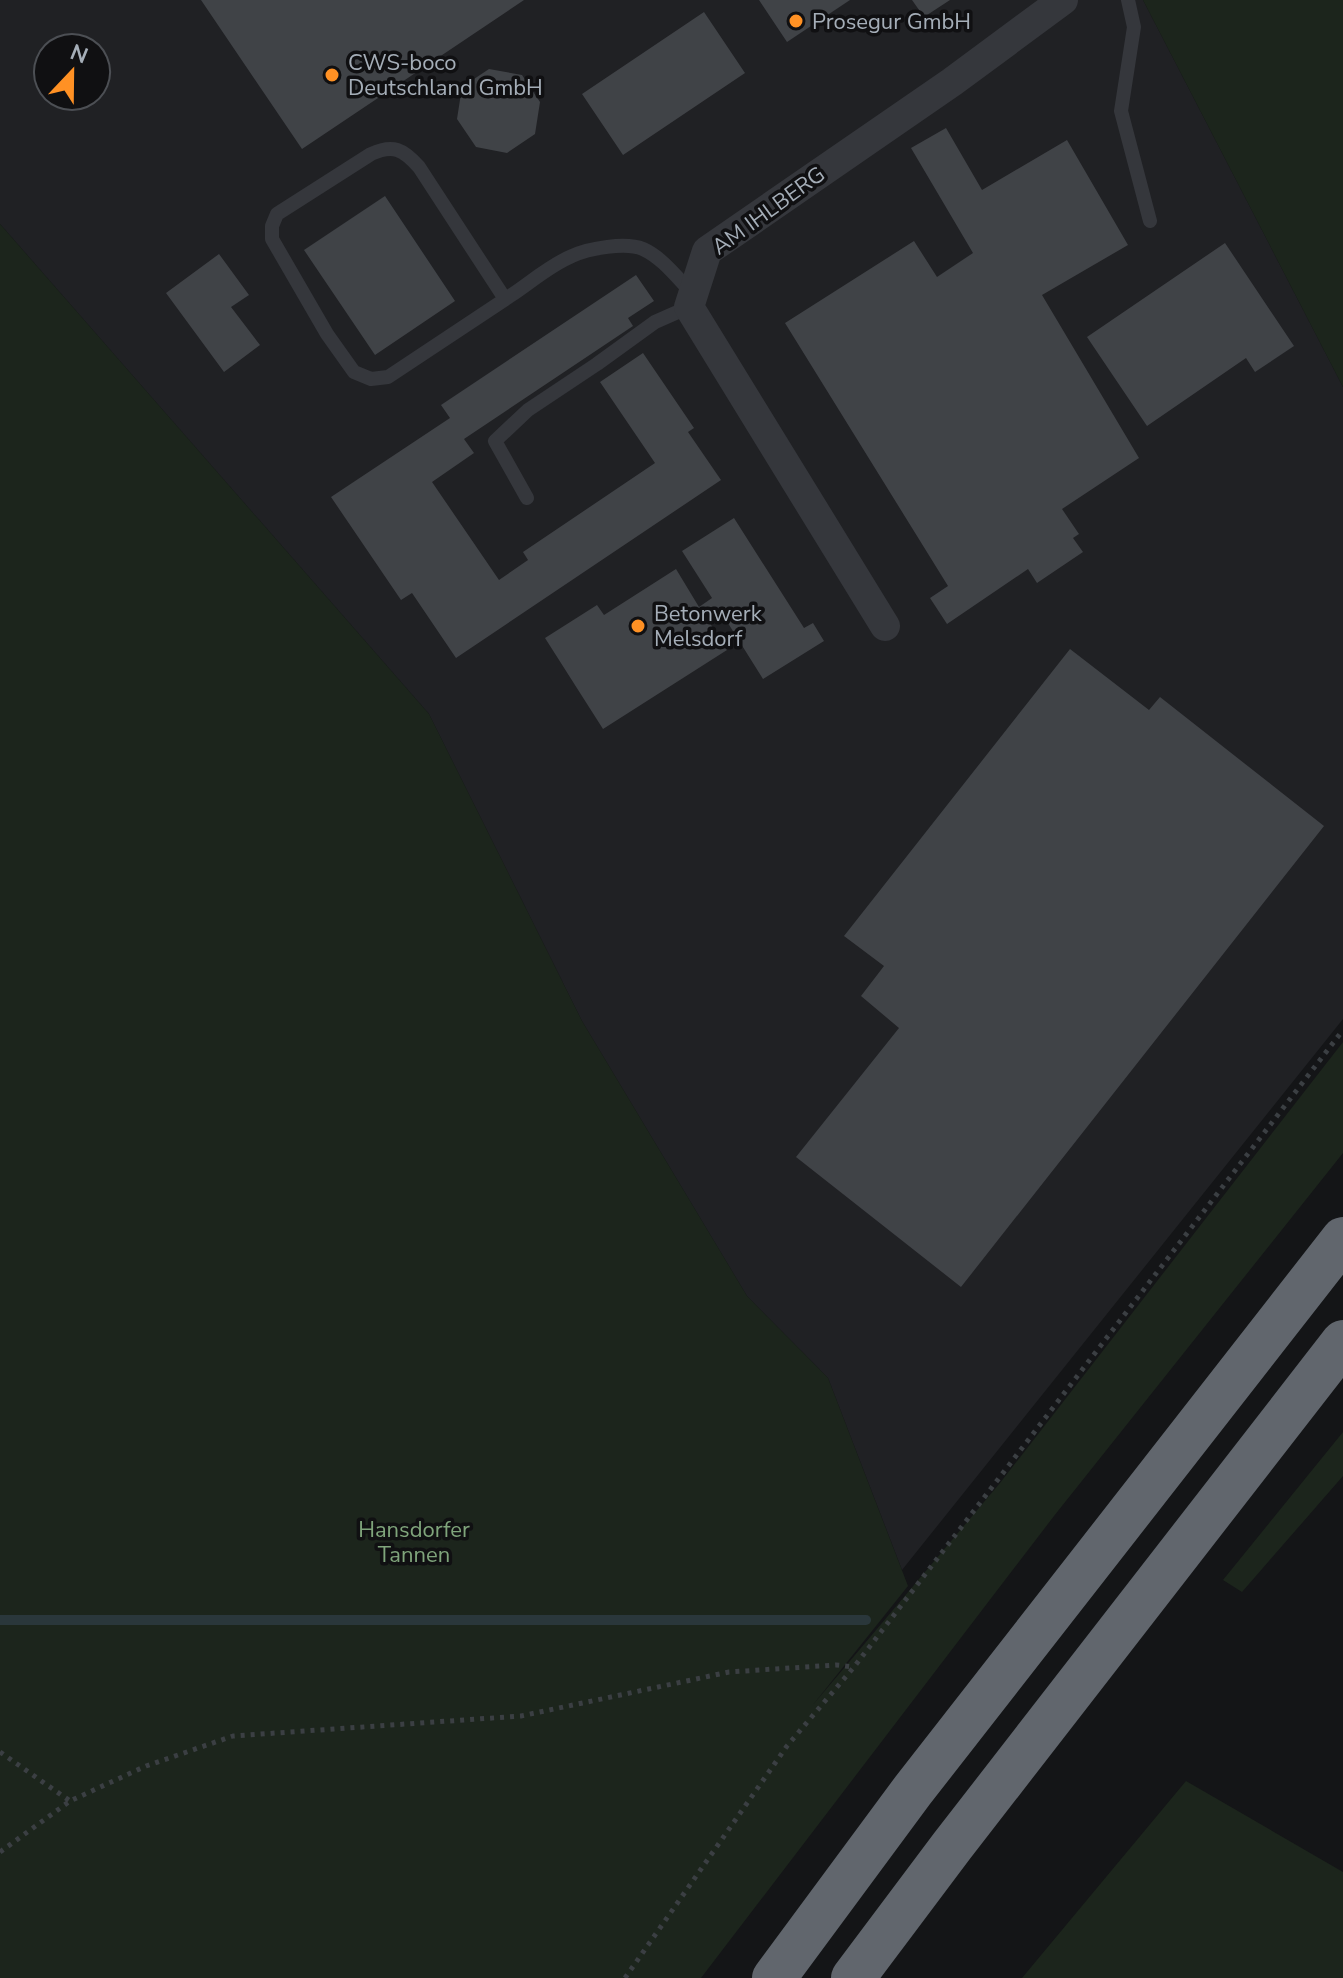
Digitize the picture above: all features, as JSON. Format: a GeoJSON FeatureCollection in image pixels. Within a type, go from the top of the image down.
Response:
{"type":"FeatureCollection","features":[{"type":"Feature","properties":{"kind":"highway"},"geometry":{"type":"LineString","coordinates":[[774,1978],[923,1778],[1343,1239]]}},
{"type":"Feature","properties":{"kind":"highway"},"geometry":{"type":"LineString","coordinates":[[853,1978],[1343,1342]]}},
{"type":"Feature","properties":{"kind":"street","name":"AM IHLBERG"},"geometry":{"type":"LineString","coordinates":[[691,301],[707,251],[952,82],[1063,0]]}},
{"type":"Feature","properties":{"kind":"street"},"geometry":{"type":"LineString","coordinates":[[691,301],[885,626]]}},
{"type":"Feature","properties":{"kind":"lane"},"geometry":{"type":"LineString","coordinates":[[1128,0],[1134,27],[1121,111],[1150,221]]}},
{"type":"Feature","properties":{"kind":"lane"},"geometry":{"type":"LineString","coordinates":[[505,299],[419,167],[397,150],[384,147],[371,154],[277,214],[272,226],[272,239],[327,334],[354,372],[371,379],[388,377],[570,256],[608,247],[635,247],[661,261],[691,301],[655,322],[528,410],[495,441],[527,498]]}},
{"type":"Feature","properties":{"kind":"path"},"geometry":{"type":"LineString","coordinates":[[625,1978],[787,1746],[854,1667],[1343,1030]]}},
{"type":"Feature","properties":{"kind":"path"},"geometry":{"type":"LineString","coordinates":[[0,1852],[70,1801],[146,1766],[233,1736],[521,1716],[729,1672],[836,1665],[854,1667]]}},
{"type":"Feature","properties":{"kind":"path"},"geometry":{"type":"LineString","coordinates":[[0,1752],[70,1801]]}},
{"type":"Feature","properties":{"kind":"shaded area"},"geometry":{"type":"Polygon","coordinates":[[[0,0],[1143,0],[1343,387],[1343,1019],[902,1570],[828,1378],[747,1296],[582,1021],[429,714],[0,224],[0,0]]]}},
{"type":"Feature","properties":{"kind":"green space"},"geometry":{"type":"Polygon","coordinates":[[[1143,0],[1343,0],[1343,387],[1143,0]]]}},
{"type":"Feature","properties":{"kind":"green space","name":"Hansdorfer Tannen"},"geometry":{"type":"Polygon","coordinates":[[[0,224],[429,714],[582,1021],[747,1296],[828,1378],[908,1586],[812,1706],[1000,1483],[1343,1042],[1343,1153],[1054,1516],[701,1978],[0,1978],[0,224]]]}},
{"type":"Feature","properties":{"kind":"green space"},"geometry":{"type":"Polygon","coordinates":[[[1343,1432],[1343,1476],[1242,1592],[1223,1580],[1343,1432]]]}},
{"type":"Feature","properties":{"kind":"green space"},"geometry":{"type":"Polygon","coordinates":[[[1186,1781],[1343,1872],[1343,1978],[1022,1978],[1186,1781]]]}},
{"type":"Feature","properties":{"kind":"building","name":"CWS-boco Deutschland GmbH"},"geometry":{"type":"Polygon","coordinates":[[[201,0],[524,0],[302,149],[201,0]]]}},
{"type":"Feature","properties":{"kind":"building","name":"Prosegur GmbH"},"geometry":{"type":"Polygon","coordinates":[[[759,0],[850,0],[787,42],[759,0]]]}},
{"type":"Feature","properties":{"kind":"building"},"geometry":{"type":"Polygon","coordinates":[[[912,0],[950,0],[924,17],[912,0]]]}},
{"type":"Feature","properties":{"kind":"building"},"geometry":{"type":"Polygon","coordinates":[[[704,12],[745,73],[623,155],[582,94],[704,12]]]}},
{"type":"Feature","properties":{"kind":"building"},"geometry":{"type":"Polygon","coordinates":[[[489,69],[522,75],[540,102],[535,134],[507,153],[476,147],[457,119],[462,87],[489,69]]]}},
{"type":"Feature","properties":{"kind":"building"},"geometry":{"type":"Polygon","coordinates":[[[946,128],[982,190],[1067,140],[1128,245],[1042,295],[1139,458],[1062,509],[1079,534],[1073,538],[1083,552],[1037,583],[1028,569],[947,624],[930,598],[948,586],[785,323],[914,241],[937,277],[973,253],[911,148],[946,128]]]}},
{"type":"Feature","properties":{"kind":"building"},"geometry":{"type":"Polygon","coordinates":[[[385,196],[455,301],[375,355],[304,250],[385,196]]]}},
{"type":"Feature","properties":{"kind":"building"},"geometry":{"type":"Polygon","coordinates":[[[1225,243],[1294,346],[1255,372],[1246,358],[1147,426],[1087,337],[1225,243]]]}},
{"type":"Feature","properties":{"kind":"building"},"geometry":{"type":"Polygon","coordinates":[[[219,254],[249,295],[231,307],[260,345],[224,372],[166,293],[219,254]]]}},
{"type":"Feature","properties":{"kind":"building"},"geometry":{"type":"Polygon","coordinates":[[[636,275],[654,301],[628,318],[633,326],[464,439],[474,453],[432,482],[499,580],[528,560],[523,552],[655,463],[600,382],[643,353],[694,428],[688,432],[721,480],[456,658],[412,593],[401,600],[331,497],[450,418],[441,405],[636,275]]]}},
{"type":"Feature","properties":{"kind":"building","name":"Betonwerk Melsdorf"},"geometry":{"type":"Polygon","coordinates":[[[734,518],[804,628],[813,623],[824,641],[763,679],[721,612],[708,620],[727,650],[603,729],[545,638],[597,605],[604,615],[676,569],[699,607],[712,598],[682,551],[734,518]]]}},
{"type":"Feature","properties":{"kind":"building"},"geometry":{"type":"Polygon","coordinates":[[[1070,649],[1149,710],[1160,697],[1324,826],[961,1287],[796,1157],[899,1028],[861,996],[884,966],[844,936],[1070,649]]]}},
{"type":"Feature","properties":{"kind":"waterway"},"geometry":{"type":"LineString","coordinates":[[0,1620],[866,1620]]}},
{"type":"Feature","properties":{"kind":"place","name":"Prosegur GmbH"},"geometry":{"type":"Point","coordinates":[796,21]}},
{"type":"Feature","properties":{"kind":"place","name":"CWS-boco Deutschland GmbH"},"geometry":{"type":"Point","coordinates":[332,75]}},
{"type":"Feature","properties":{"kind":"place","name":"Betonwerk Melsdorf"},"geometry":{"type":"Point","coordinates":[638,626]}}]}
